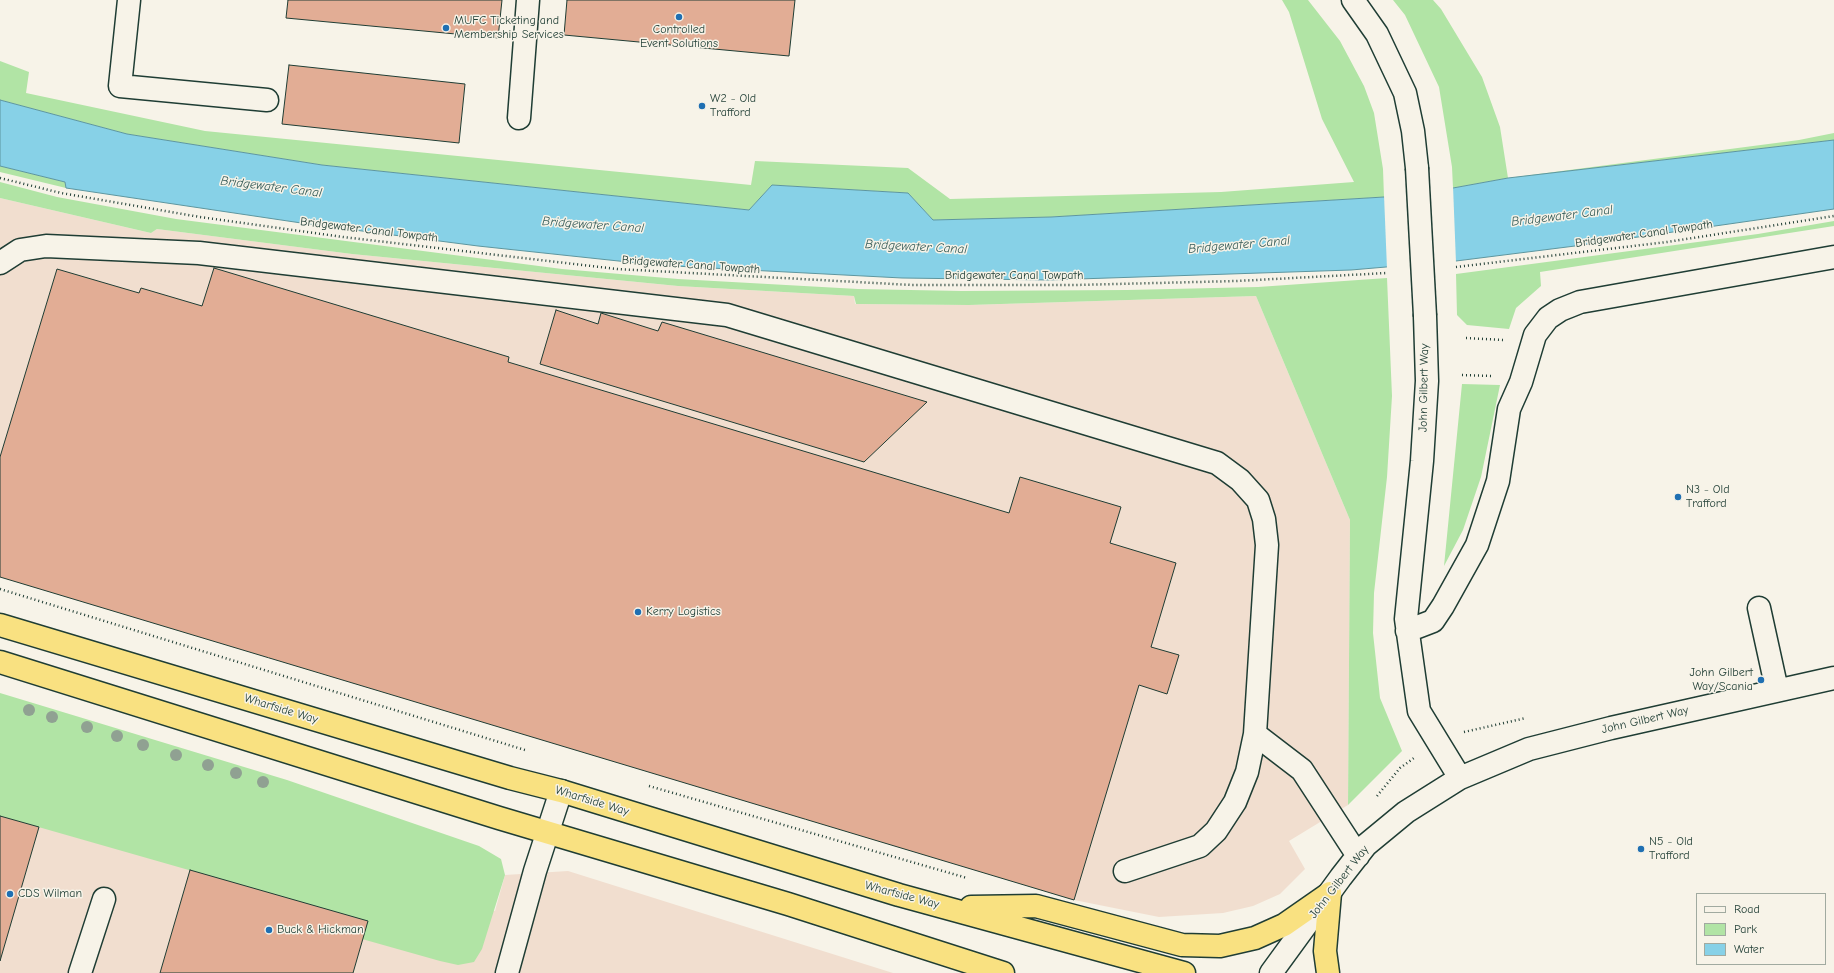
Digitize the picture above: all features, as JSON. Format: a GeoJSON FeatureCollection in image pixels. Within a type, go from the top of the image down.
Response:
{"type":"FeatureCollection","features":[{"type":"Feature","properties":{"kind":"highway","name":"Wharfside Way"},"geometry":{"type":"LineString","coordinates":[[0,625],[488,771],[561,791],[811,869],[1184,973]]}},
{"type":"Feature","properties":{"kind":"highway"},"geometry":{"type":"LineString","coordinates":[[0,662],[547,832],[803,908],[1003,973]]}},
{"type":"Feature","properties":{"kind":"highway"},"geometry":{"type":"LineString","coordinates":[[944,907],[1036,906],[1182,945],[1220,946],[1255,938],[1284,925],[1330,893]]}},
{"type":"Feature","properties":{"kind":"highway"},"geometry":{"type":"LineString","coordinates":[[1328,973],[1325,951],[1330,893]]}},
{"type":"Feature","properties":{"kind":"street"},"geometry":{"type":"LineString","coordinates":[[129,0],[120,86],[267,100]]}},
{"type":"Feature","properties":{"kind":"street"},"geometry":{"type":"LineString","coordinates":[[519,118],[528,0]]}},
{"type":"Feature","properties":{"kind":"street","name":"John Gilbert Way"},"geometry":{"type":"LineString","coordinates":[[1353,0],[1377,34],[1405,93],[1413,131],[1417,168],[1427,381],[1422,461],[1406,619],[1419,711],[1460,778]]}},
{"type":"Feature","properties":{"kind":"street"},"geometry":{"type":"LineString","coordinates":[[0,263],[20,250],[46,246],[199,253],[727,315],[1217,463],[1240,480],[1258,500],[1264,519],[1267,545],[1255,734],[1247,772],[1235,802],[1216,831],[1200,846],[1126,871]]}},
{"type":"Feature","properties":{"kind":"street"},"geometry":{"type":"LineString","coordinates":[[1407,631],[1433,621],[1477,545],[1498,481],[1508,409],[1521,382],[1535,335],[1548,318],[1560,310],[1580,302],[1834,257]]}},
{"type":"Feature","properties":{"kind":"street"},"geometry":{"type":"LineString","coordinates":[[1759,608],[1777,690]]}},
{"type":"Feature","properties":{"kind":"street","name":"John Gilbert Way"},"geometry":{"type":"LineString","coordinates":[[1272,973],[1330,893],[1340,876],[1366,845],[1406,812],[1460,778],[1529,749],[1611,728],[1834,678]]}},
{"type":"Feature","properties":{"kind":"street"},"geometry":{"type":"LineString","coordinates":[[1255,734],[1302,770],[1358,856]]}},
{"type":"Feature","properties":{"kind":"street"},"geometry":{"type":"LineString","coordinates":[[507,973],[547,832],[561,791]]}},
{"type":"Feature","properties":{"kind":"street"},"geometry":{"type":"LineString","coordinates":[[80,973],[104,899]]}},
{"type":"Feature","properties":{"kind":"path","name":"Bridgewater Canal Towpath"},"geometry":{"type":"LineString","coordinates":[[0,178],[61,193],[200,217],[343,237],[617,270],[912,286],[1145,284],[1387,273]]}},
{"type":"Feature","properties":{"kind":"path","name":"Bridgewater Canal Towpath"},"geometry":{"type":"LineString","coordinates":[[1456,267],[1667,242],[1834,216]]}},
{"type":"Feature","properties":{"kind":"path"},"geometry":{"type":"LineString","coordinates":[[1466,338],[1507,341]]}},
{"type":"Feature","properties":{"kind":"path"},"geometry":{"type":"LineString","coordinates":[[1462,375],[1494,376]]}},
{"type":"Feature","properties":{"kind":"path"},"geometry":{"type":"LineString","coordinates":[[0,589],[527,751]]}},
{"type":"Feature","properties":{"kind":"path"},"geometry":{"type":"LineString","coordinates":[[1344,834],[1400,768],[1411,760],[1462,732],[1530,717]]}},
{"type":"Feature","properties":{"kind":"path"},"geometry":{"type":"LineString","coordinates":[[641,784],[975,880]]}},
{"type":"Feature","properties":{"kind":"shaded area","name":"Kerry Logistics"},"geometry":{"type":"Polygon","coordinates":[[[0,198],[151,233],[157,229],[352,254],[678,286],[854,296],[855,304],[969,305],[1256,296],[1350,520],[1348,805],[1289,841],[1305,869],[1280,894],[1253,906],[1223,913],[1159,917],[1074,900],[0,577],[0,198]]]}},
{"type":"Feature","properties":{"kind":"shaded area"},"geometry":{"type":"Polygon","coordinates":[[[0,758],[495,911],[505,875],[568,871],[893,973],[0,973],[0,758]]]}},
{"type":"Feature","properties":{"kind":"green space"},"geometry":{"type":"Polygon","coordinates":[[[1282,0],[1308,0],[1340,41],[1364,86],[1374,113],[1383,169],[1384,197],[1051,217],[933,220],[908,193],[772,185],[749,210],[322,165],[127,134],[0,100],[0,61],[29,72],[26,93],[205,131],[751,185],[755,161],[908,168],[950,199],[1221,192],[1354,182],[1322,119],[1289,12],[1282,0]]]}},
{"type":"Feature","properties":{"kind":"green space"},"geometry":{"type":"Polygon","coordinates":[[[1393,0],[1433,0],[1441,9],[1482,77],[1500,127],[1508,178],[1453,188],[1452,167],[1439,87],[1405,15],[1393,0]]]}},
{"type":"Feature","properties":{"kind":"green space"},"geometry":{"type":"Polygon","coordinates":[[[1834,133],[1834,140],[1508,178],[1799,140],[1834,133]]]}},
{"type":"Feature","properties":{"kind":"green space"},"geometry":{"type":"Polygon","coordinates":[[[0,166],[65,182],[66,188],[0,172],[0,166]]]}},
{"type":"Feature","properties":{"kind":"green space"},"geometry":{"type":"Polygon","coordinates":[[[0,182],[57,197],[176,219],[562,269],[678,279],[858,289],[962,291],[1127,290],[1258,287],[1387,278],[1392,396],[1387,477],[1374,593],[1373,633],[1380,698],[1402,751],[1348,805],[1350,520],[1256,296],[969,305],[856,304],[854,296],[678,286],[352,254],[157,229],[151,233],[0,198],[0,182]]]}},
{"type":"Feature","properties":{"kind":"green space"},"geometry":{"type":"Polygon","coordinates":[[[1834,221],[1834,226],[1540,272],[1541,286],[1516,308],[1509,329],[1467,325],[1457,315],[1456,274],[1758,234],[1834,221]]]}},
{"type":"Feature","properties":{"kind":"green space"},"geometry":{"type":"Polygon","coordinates":[[[1462,384],[1500,385],[1481,477],[1463,530],[1444,566],[1462,384]]]}},
{"type":"Feature","properties":{"kind":"green space"},"geometry":{"type":"Polygon","coordinates":[[[0,693],[287,780],[479,846],[501,859],[505,875],[482,949],[474,962],[458,965],[440,961],[362,939],[367,921],[0,816],[0,693]]]}},
{"type":"Feature","properties":{"kind":"water","name":"Bridgewater Canal"},"geometry":{"type":"Polygon","coordinates":[[[0,100],[127,134],[322,165],[749,210],[772,185],[908,193],[933,220],[1051,217],[1384,197],[1453,188],[1508,178],[1834,140],[1834,209],[1575,246],[1456,261],[1351,270],[1048,280],[902,278],[656,265],[478,246],[308,224],[66,188],[65,182],[0,166],[0,100]]]}},
{"type":"Feature","properties":{"kind":"pier"},"geometry":{"type":"Polygon","coordinates":[[[1453,186],[1456,263],[1387,269],[1384,195],[1453,186]]]}},
{"type":"Feature","properties":{"kind":"building","name":"MUFC Ticketing and Membership Services"},"geometry":{"type":"Polygon","coordinates":[[[288,0],[502,0],[498,38],[286,18],[288,0]]]}},
{"type":"Feature","properties":{"kind":"building","name":"Controlled Event Solutions"},"geometry":{"type":"Polygon","coordinates":[[[567,0],[795,0],[789,56],[564,35],[567,0]]]}},
{"type":"Feature","properties":{"kind":"building"},"geometry":{"type":"Polygon","coordinates":[[[289,65],[465,84],[459,143],[282,124],[289,65]]]}},
{"type":"Feature","properties":{"kind":"building","name":"Kerry Logistics"},"geometry":{"type":"Polygon","coordinates":[[[214,268],[509,357],[508,362],[1009,513],[1020,477],[1121,507],[1110,543],[1176,563],[1151,647],[1179,655],[1167,694],[1139,685],[1074,900],[0,577],[0,457],[57,269],[139,293],[141,288],[202,306],[214,268]]]}},
{"type":"Feature","properties":{"kind":"building"},"geometry":{"type":"Polygon","coordinates":[[[556,310],[598,324],[601,313],[658,331],[662,322],[927,402],[864,462],[540,364],[556,310]]]}},
{"type":"Feature","properties":{"kind":"building","name":"CDS Wilman"},"geometry":{"type":"Polygon","coordinates":[[[0,816],[39,827],[0,961],[0,816]]]}},
{"type":"Feature","properties":{"kind":"building","name":"Buck & Hickman"},"geometry":{"type":"Polygon","coordinates":[[[190,870],[368,921],[353,973],[160,973],[190,870]]]}},
{"type":"Feature","properties":{"kind":"place","name":"Controlled Event Solutions"},"geometry":{"type":"Point","coordinates":[679,17]}},
{"type":"Feature","properties":{"kind":"place","name":"MUFC Ticketing and Membership Services"},"geometry":{"type":"Point","coordinates":[446,28]}},
{"type":"Feature","properties":{"kind":"place","name":"W2 - Old Trafford"},"geometry":{"type":"Point","coordinates":[702,106]}},
{"type":"Feature","properties":{"kind":"place","name":"N3 - Old Trafford"},"geometry":{"type":"Point","coordinates":[1678,497]}},
{"type":"Feature","properties":{"kind":"place","name":"Kerry Logistics"},"geometry":{"type":"Point","coordinates":[638,612]}},
{"type":"Feature","properties":{"kind":"place","name":"John Gilbert Way/Scania"},"geometry":{"type":"Point","coordinates":[1761,680]}},
{"type":"Feature","properties":{"kind":"place","name":"N5 - Old Trafford"},"geometry":{"type":"Point","coordinates":[1641,849]}},
{"type":"Feature","properties":{"kind":"place","name":"CDS Wilman"},"geometry":{"type":"Point","coordinates":[10,894]}},
{"type":"Feature","properties":{"kind":"place","name":"Buck & Hickman"},"geometry":{"type":"Point","coordinates":[269,930]}}]}
